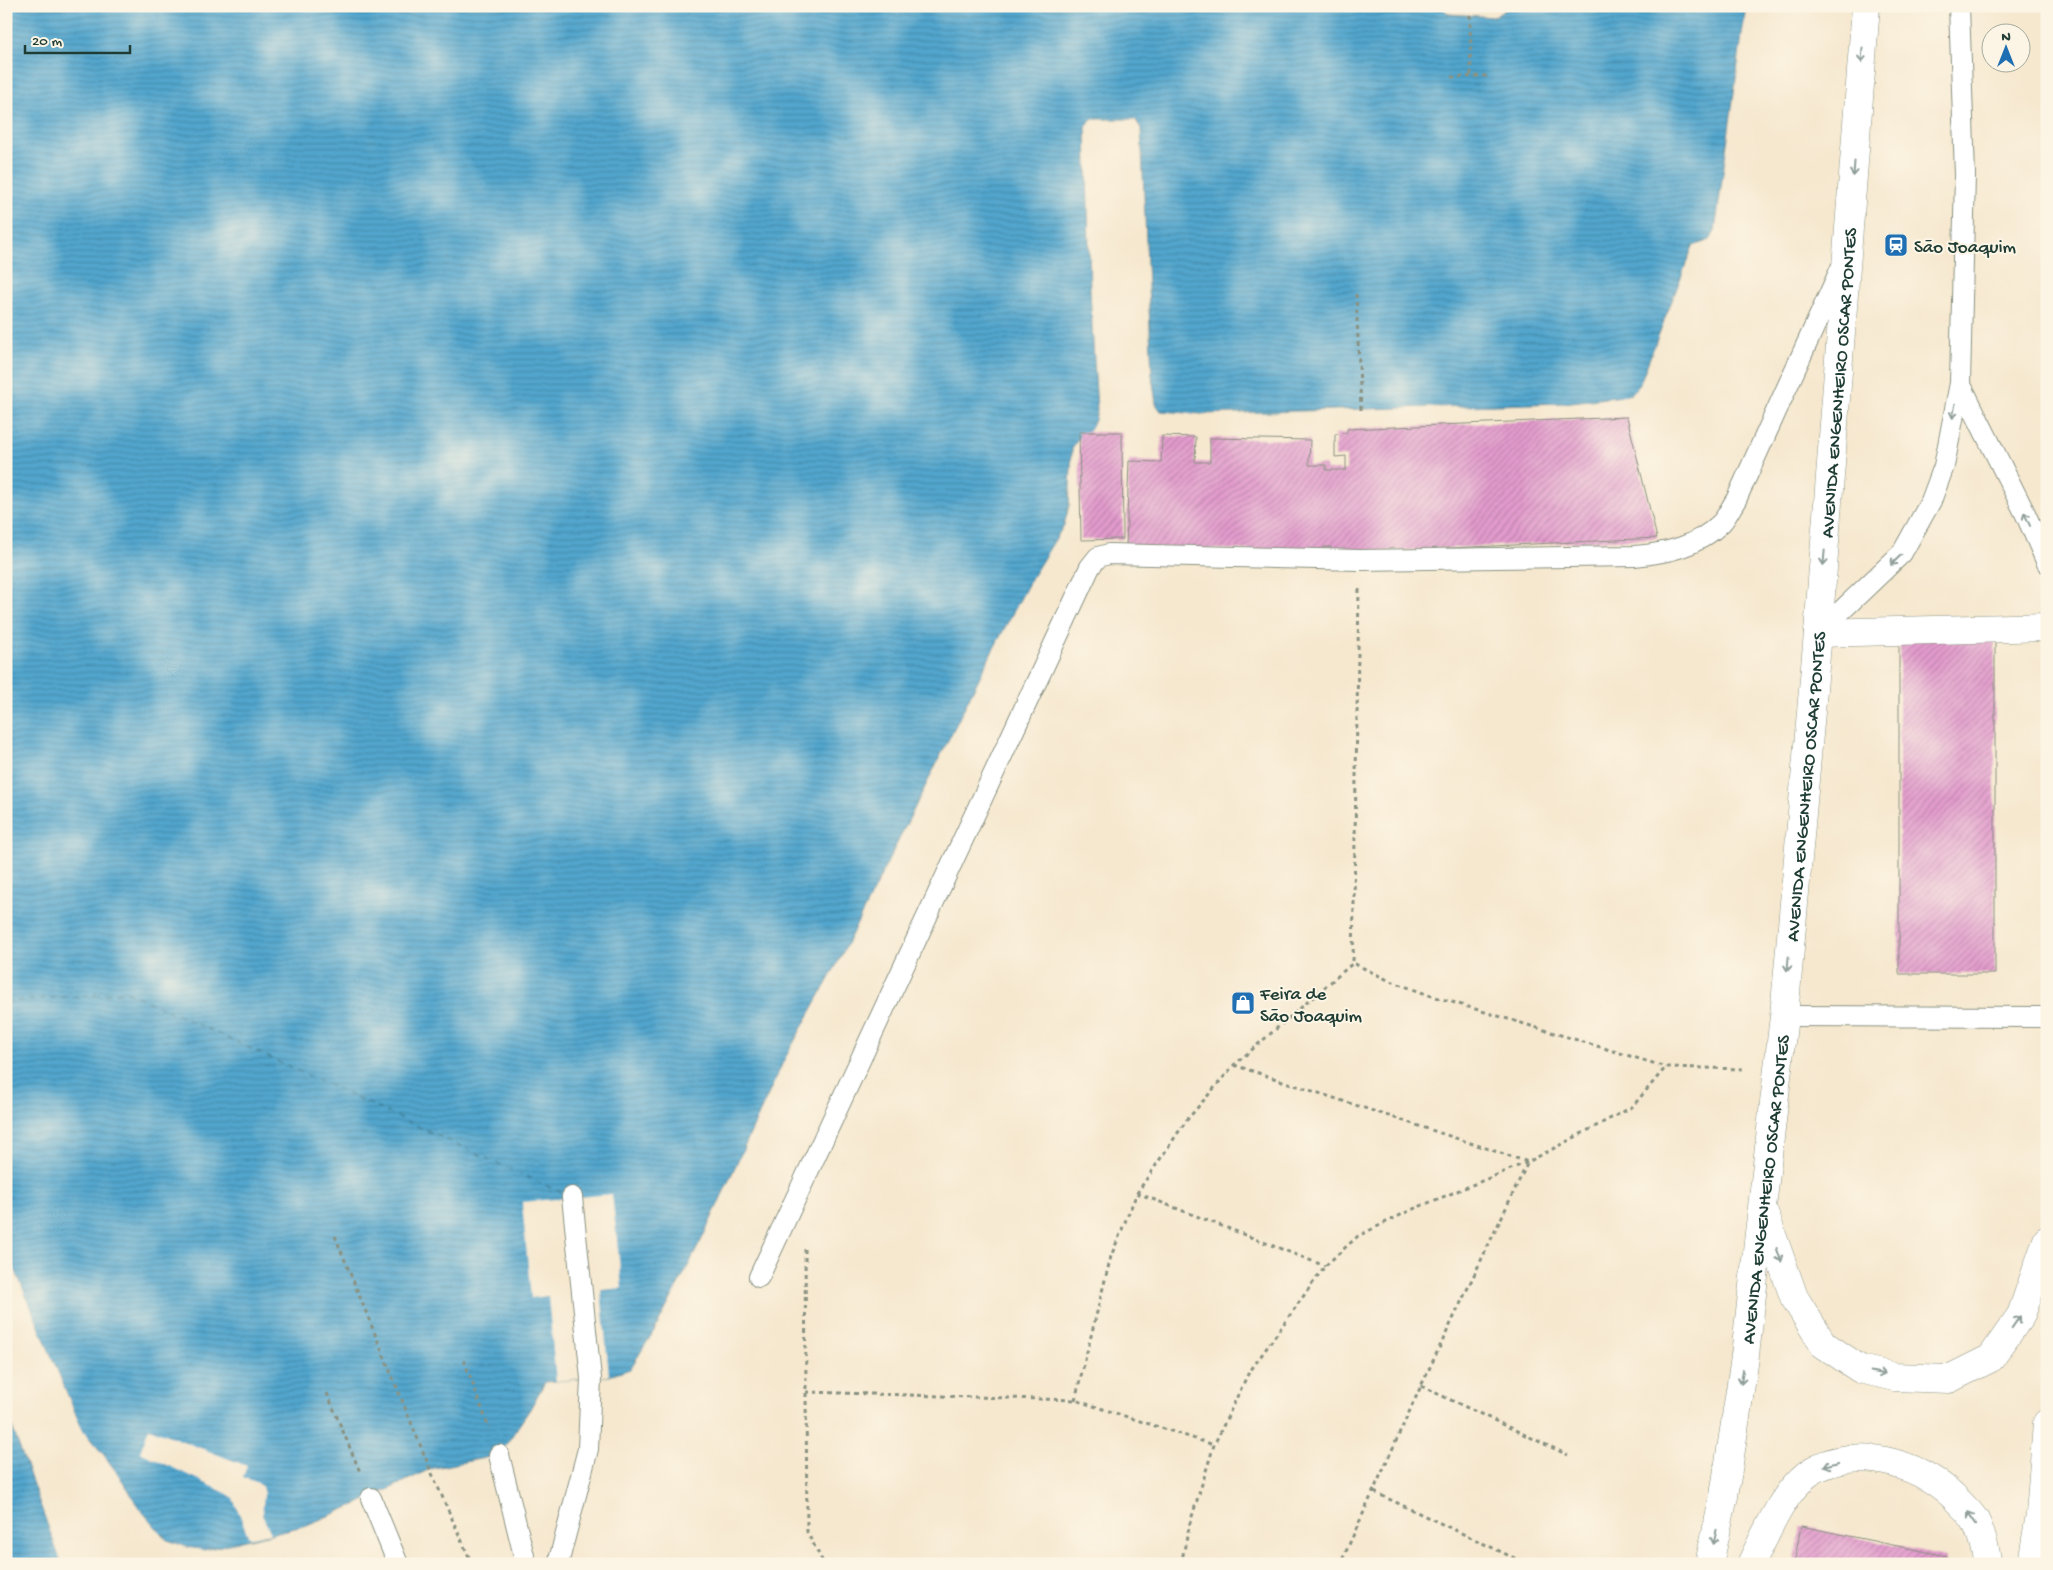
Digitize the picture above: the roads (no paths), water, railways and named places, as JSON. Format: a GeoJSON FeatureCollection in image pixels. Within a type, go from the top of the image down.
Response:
{"type":"FeatureCollection","features":[{"type":"Feature","properties":{"kind":"main road","name":"AVENIDA ENGENHEIRO OSCAR PONTES"},"geometry":{"type":"LineString","coordinates":[[1709,1564],[1724,1496],[1743,1373],[1784,1016],[1818,633],[1866,6]]}},
{"type":"Feature","properties":{"kind":"main road"},"geometry":{"type":"LineString","coordinates":[[1818,633],[2047,627]]}},
{"type":"Feature","properties":{"kind":"main road"},"geometry":{"type":"LineString","coordinates":[[1763,1209],[1794,1297],[1823,1344],[1860,1370],[1894,1377],[1949,1379],[1991,1358],[2021,1315],[2047,1240]]}},
{"type":"Feature","properties":{"kind":"main road"},"geometry":{"type":"LineString","coordinates":[[2032,1564],[2040,1514],[2047,1423]]}},
{"type":"Feature","properties":{"kind":"main road"},"geometry":{"type":"LineString","coordinates":[[1751,1564],[1774,1518],[1791,1490],[1816,1468],[1850,1458],[1884,1460],[1915,1469],[1949,1491],[1974,1518],[1984,1540],[1988,1564]]}},
{"type":"Feature","properties":{"kind":"lane"},"geometry":{"type":"LineString","coordinates":[[1818,633],[1902,553],[1931,501],[1944,466],[1960,383],[1965,175],[1959,6]]}},
{"type":"Feature","properties":{"kind":"lane"},"geometry":{"type":"LineString","coordinates":[[760,1277],[1090,566],[1098,557],[1109,554],[1359,560],[1634,556],[1668,552],[1697,541],[1721,523],[1736,500],[1848,255]]}},
{"type":"Feature","properties":{"kind":"lane"},"geometry":{"type":"LineString","coordinates":[[1960,383],[2025,514],[2047,563]]}},
{"type":"Feature","properties":{"kind":"lane"},"geometry":{"type":"LineString","coordinates":[[1784,1016],[2047,1017]]}},
{"type":"Feature","properties":{"kind":"lane"},"geometry":{"type":"LineString","coordinates":[[558,1564],[588,1449],[591,1378],[572,1197]]}},
{"type":"Feature","properties":{"kind":"lane"},"geometry":{"type":"LineString","coordinates":[[499,1455],[526,1564]]}},
{"type":"Feature","properties":{"kind":"lane"},"geometry":{"type":"LineString","coordinates":[[371,1498],[398,1564]]}},
{"type":"Feature","properties":{"kind":"water"},"geometry":{"type":"Polygon","coordinates":[[[6,6],[1440,6],[1449,14],[1494,17],[1511,6],[1746,6],[1715,231],[1710,240],[1693,246],[1640,383],[1631,394],[1615,397],[1562,403],[1202,414],[1161,411],[1156,404],[1152,375],[1141,128],[1135,119],[1091,119],[1086,127],[1090,291],[1097,410],[1091,428],[1077,440],[1072,449],[1069,506],[1064,525],[1032,577],[994,648],[836,966],[784,1060],[702,1239],[657,1326],[630,1369],[609,1376],[545,1382],[530,1409],[499,1455],[430,1469],[371,1498],[307,1525],[204,1550],[189,1548],[167,1540],[138,1507],[104,1455],[82,1430],[6,1249],[6,6]]]}},
{"type":"Feature","properties":{"kind":"water"},"geometry":{"type":"Polygon","coordinates":[[[6,1410],[62,1564],[6,1564],[6,1410]]]}},
{"type":"Feature","properties":{"kind":"place","name":"São Joaquim"},"geometry":{"type":"Point","coordinates":[1896,245]}},
{"type":"Feature","properties":{"kind":"place","name":"Feira de São Joaquim"},"geometry":{"type":"Point","coordinates":[1243,1003]}}]}
